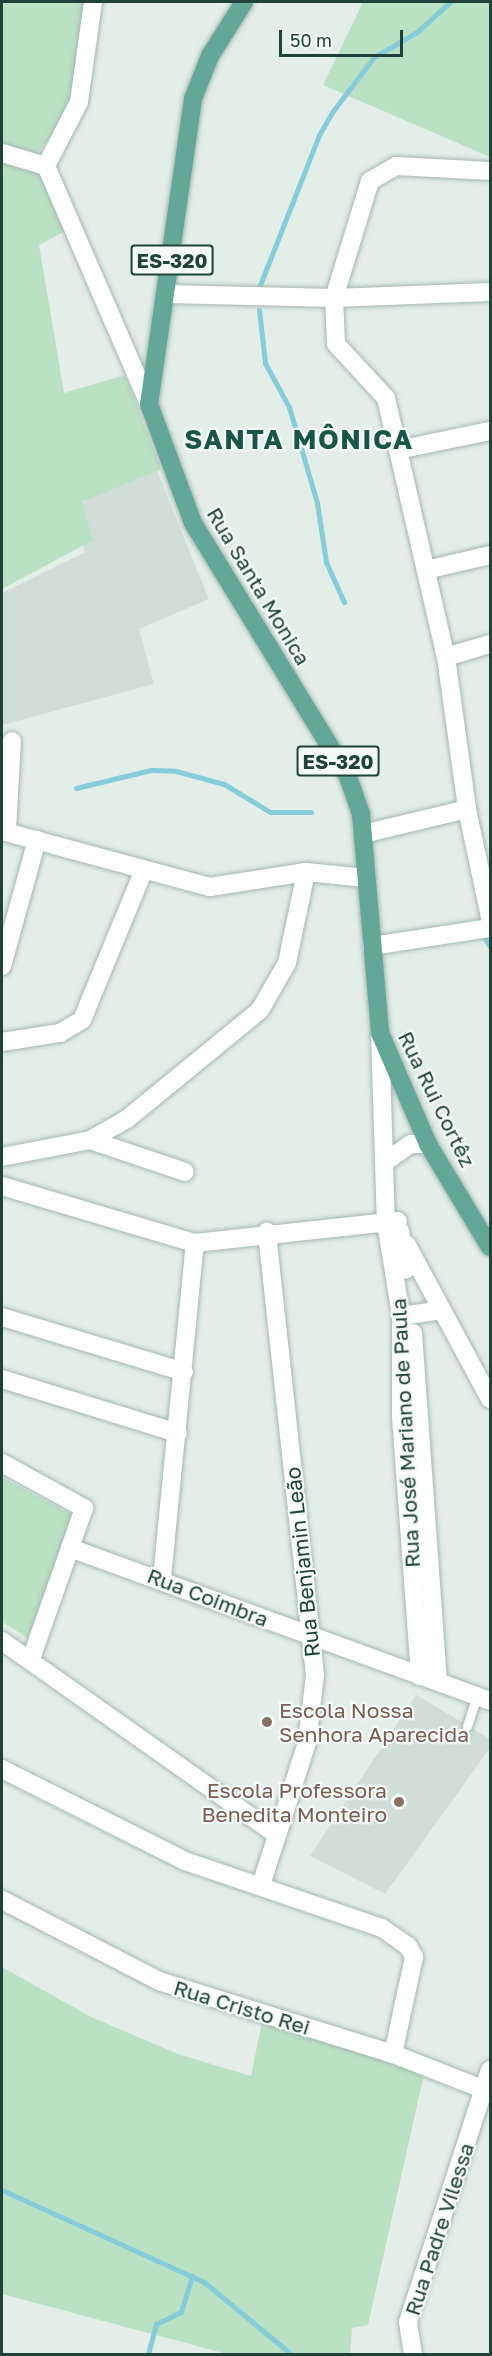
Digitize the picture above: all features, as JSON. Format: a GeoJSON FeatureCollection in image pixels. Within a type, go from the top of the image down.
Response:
{"type":"FeatureCollection","features":[{"type":"Feature","properties":{"kind":"main road","name":"Rua Santa Monica"},"geometry":{"type":"LineString","coordinates":[[244,2],[210,56],[194,99],[149,404],[193,524],[346,774],[363,834],[380,1033]]}},
{"type":"Feature","properties":{"kind":"main road","name":"Rua Rui Cortêz"},"geometry":{"type":"LineString","coordinates":[[380,1033],[428,1144],[490,1247]]}},
{"type":"Feature","properties":{"kind":"street"},"geometry":{"type":"LineString","coordinates":[[46,166],[79,102],[93,2]]}},
{"type":"Feature","properties":{"kind":"street"},"geometry":{"type":"LineString","coordinates":[[2,153],[46,166]]}},
{"type":"Feature","properties":{"kind":"street"},"geometry":{"type":"LineString","coordinates":[[46,166],[149,404]]}},
{"type":"Feature","properties":{"kind":"street"},"geometry":{"type":"LineString","coordinates":[[490,171],[396,166],[370,181],[334,298],[336,344],[386,398],[446,657],[467,809],[490,917]]}},
{"type":"Feature","properties":{"kind":"street"},"geometry":{"type":"LineString","coordinates":[[167,294],[334,298],[490,292]]}},
{"type":"Feature","properties":{"kind":"street"},"geometry":{"type":"LineString","coordinates":[[398,450],[490,431]]}},
{"type":"Feature","properties":{"kind":"street"},"geometry":{"type":"LineString","coordinates":[[426,570],[490,555]]}},
{"type":"Feature","properties":{"kind":"street"},"geometry":{"type":"LineString","coordinates":[[446,657],[490,644]]}},
{"type":"Feature","properties":{"kind":"street"},"geometry":{"type":"LineString","coordinates":[[12,741],[4,830],[143,872],[210,887],[306,872],[366,878]]}},
{"type":"Feature","properties":{"kind":"street"},"geometry":{"type":"LineString","coordinates":[[363,834],[467,809]]}},
{"type":"Feature","properties":{"kind":"street"},"geometry":{"type":"LineString","coordinates":[[2,966],[37,840]]}},
{"type":"Feature","properties":{"kind":"street"},"geometry":{"type":"LineString","coordinates":[[2,1042],[60,1033],[82,1020],[143,872]]}},
{"type":"Feature","properties":{"kind":"street"},"geometry":{"type":"LineString","coordinates":[[2,1157],[90,1140],[127,1119],[260,1010],[287,963],[306,872]]}},
{"type":"Feature","properties":{"kind":"street"},"geometry":{"type":"LineString","coordinates":[[372,946],[490,928]]}},
{"type":"Feature","properties":{"kind":"street","name":"Rua Santa Monica"},"geometry":{"type":"LineString","coordinates":[[380,1033],[387,1191],[395,1225]]}},
{"type":"Feature","properties":{"kind":"street"},"geometry":{"type":"LineString","coordinates":[[90,1140],[184,1172]]}},
{"type":"Feature","properties":{"kind":"street"},"geometry":{"type":"LineString","coordinates":[[385,1162],[411,1144],[428,1144]]}},
{"type":"Feature","properties":{"kind":"street"},"geometry":{"type":"LineString","coordinates":[[2,1186],[195,1243],[267,1232],[395,1225],[490,1399]]}},
{"type":"Feature","properties":{"kind":"street","name":"Rua José Mariano de Paula"},"geometry":{"type":"LineString","coordinates":[[395,1225],[407,1316],[409,1416],[421,1568],[438,1681]]}},
{"type":"Feature","properties":{"kind":"street","name":"Rua Benjamin Leão"},"geometry":{"type":"LineString","coordinates":[[261,1885],[314,1703],[267,1232]]}},
{"type":"Feature","properties":{"kind":"street"},"geometry":{"type":"LineString","coordinates":[[162,1578],[195,1243]]}},
{"type":"Feature","properties":{"kind":"street"},"geometry":{"type":"LineString","coordinates":[[407,1316],[442,1310]]}},
{"type":"Feature","properties":{"kind":"street"},"geometry":{"type":"LineString","coordinates":[[2,1317],[184,1372]]}},
{"type":"Feature","properties":{"kind":"street"},"geometry":{"type":"LineString","coordinates":[[2,1379],[178,1433]]}},
{"type":"Feature","properties":{"kind":"street"},"geometry":{"type":"LineString","coordinates":[[2,1463],[84,1508],[31,1659]]}},
{"type":"Feature","properties":{"kind":"street","name":"Rua Coimbra"},"geometry":{"type":"LineString","coordinates":[[70,1548],[162,1578],[308,1636],[484,1699]]}},
{"type":"Feature","properties":{"kind":"street","name":"Rua José Mariano de Paula"},"geometry":{"type":"LineString","coordinates":[[420,1676],[421,1568]]}},
{"type":"Feature","properties":{"kind":"street"},"geometry":{"type":"LineString","coordinates":[[2,1641],[31,1659],[277,1835]]}},
{"type":"Feature","properties":{"kind":"street"},"geometry":{"type":"LineString","coordinates":[[2,1769],[185,1861],[382,1928],[408,1946],[414,1957],[393,2054]]}},
{"type":"Feature","properties":{"kind":"street","name":"Rua Cristo Rei"},"geometry":{"type":"LineString","coordinates":[[2,1900],[159,1981],[393,2054],[487,2091]]}},
{"type":"Feature","properties":{"kind":"street","name":"Rua Padre Vilessa"},"geometry":{"type":"LineString","coordinates":[[413,2355],[408,2322],[487,2091],[490,2070]]}},
{"type":"Feature","properties":{"kind":"lane"},"geometry":{"type":"LineString","coordinates":[[467,1726],[484,1699]]}},
{"type":"Feature","properties":{"kind":"shaded area"},"geometry":{"type":"Polygon","coordinates":[[[154,464],[209,599],[139,629],[154,684],[2,725],[2,593],[85,552],[70,509],[154,464]]]}},
{"type":"Feature","properties":{"kind":"shaded area","name":"Escola Professora Benedita Monteiro"},"geometry":{"type":"Polygon","coordinates":[[[416,1695],[490,1739],[490,1748],[385,1894],[310,1856],[416,1695]]]}},
{"type":"Feature","properties":{"kind":"green space"},"geometry":{"type":"Polygon","coordinates":[[[2,2],[94,2],[71,112],[37,154],[73,227],[39,245],[64,393],[125,375],[161,469],[82,502],[93,540],[2,589],[2,2]]]}},
{"type":"Feature","properties":{"kind":"green space"},"geometry":{"type":"Polygon","coordinates":[[[363,2],[490,2],[490,157],[323,85],[363,2]]]}},
{"type":"Feature","properties":{"kind":"green space"},"geometry":{"type":"Polygon","coordinates":[[[2,1477],[72,1515],[28,1638],[2,1622],[2,1477]]]}},
{"type":"Feature","properties":{"kind":"green space"},"geometry":{"type":"Polygon","coordinates":[[[2,1967],[91,2017],[178,2054],[251,2076],[262,2022],[424,2074],[368,2325],[352,2328],[350,2354],[227,2354],[2,2294],[2,1967]]]}},
{"type":"Feature","properties":{"kind":"waterway"},"geometry":{"type":"LineString","coordinates":[[260,285],[319,135],[333,111],[374,57],[417,32],[450,2]]}},
{"type":"Feature","properties":{"kind":"waterway"},"geometry":{"type":"LineString","coordinates":[[259,310],[265,363],[289,407],[317,503],[326,562],[344,602]]}},
{"type":"Feature","properties":{"kind":"waterway"},"geometry":{"type":"LineString","coordinates":[[76,788],[151,770],[176,771],[224,784],[270,812],[311,812]]}},
{"type":"Feature","properties":{"kind":"waterway"},"geometry":{"type":"LineString","coordinates":[[482,934],[490,947]]}},
{"type":"Feature","properties":{"kind":"waterway"},"geometry":{"type":"LineString","coordinates":[[2,2190],[204,2282],[291,2354]]}},
{"type":"Feature","properties":{"kind":"waterway"},"geometry":{"type":"LineString","coordinates":[[148,2354],[156,2324],[181,2312],[192,2276]]}},
{"type":"Feature","properties":{"kind":"place","name":"Escola Nossa Senhora Aparecida"},"geometry":{"type":"Point","coordinates":[267,1722]}},
{"type":"Feature","properties":{"kind":"place","name":"Escola Professora Benedita Monteiro"},"geometry":{"type":"Point","coordinates":[399,1802]}},
{"type":"Feature","properties":{"kind":"district","name":"SANTA MÔNICA"},"geometry":{"type":"Point","coordinates":[299,440]}}]}
